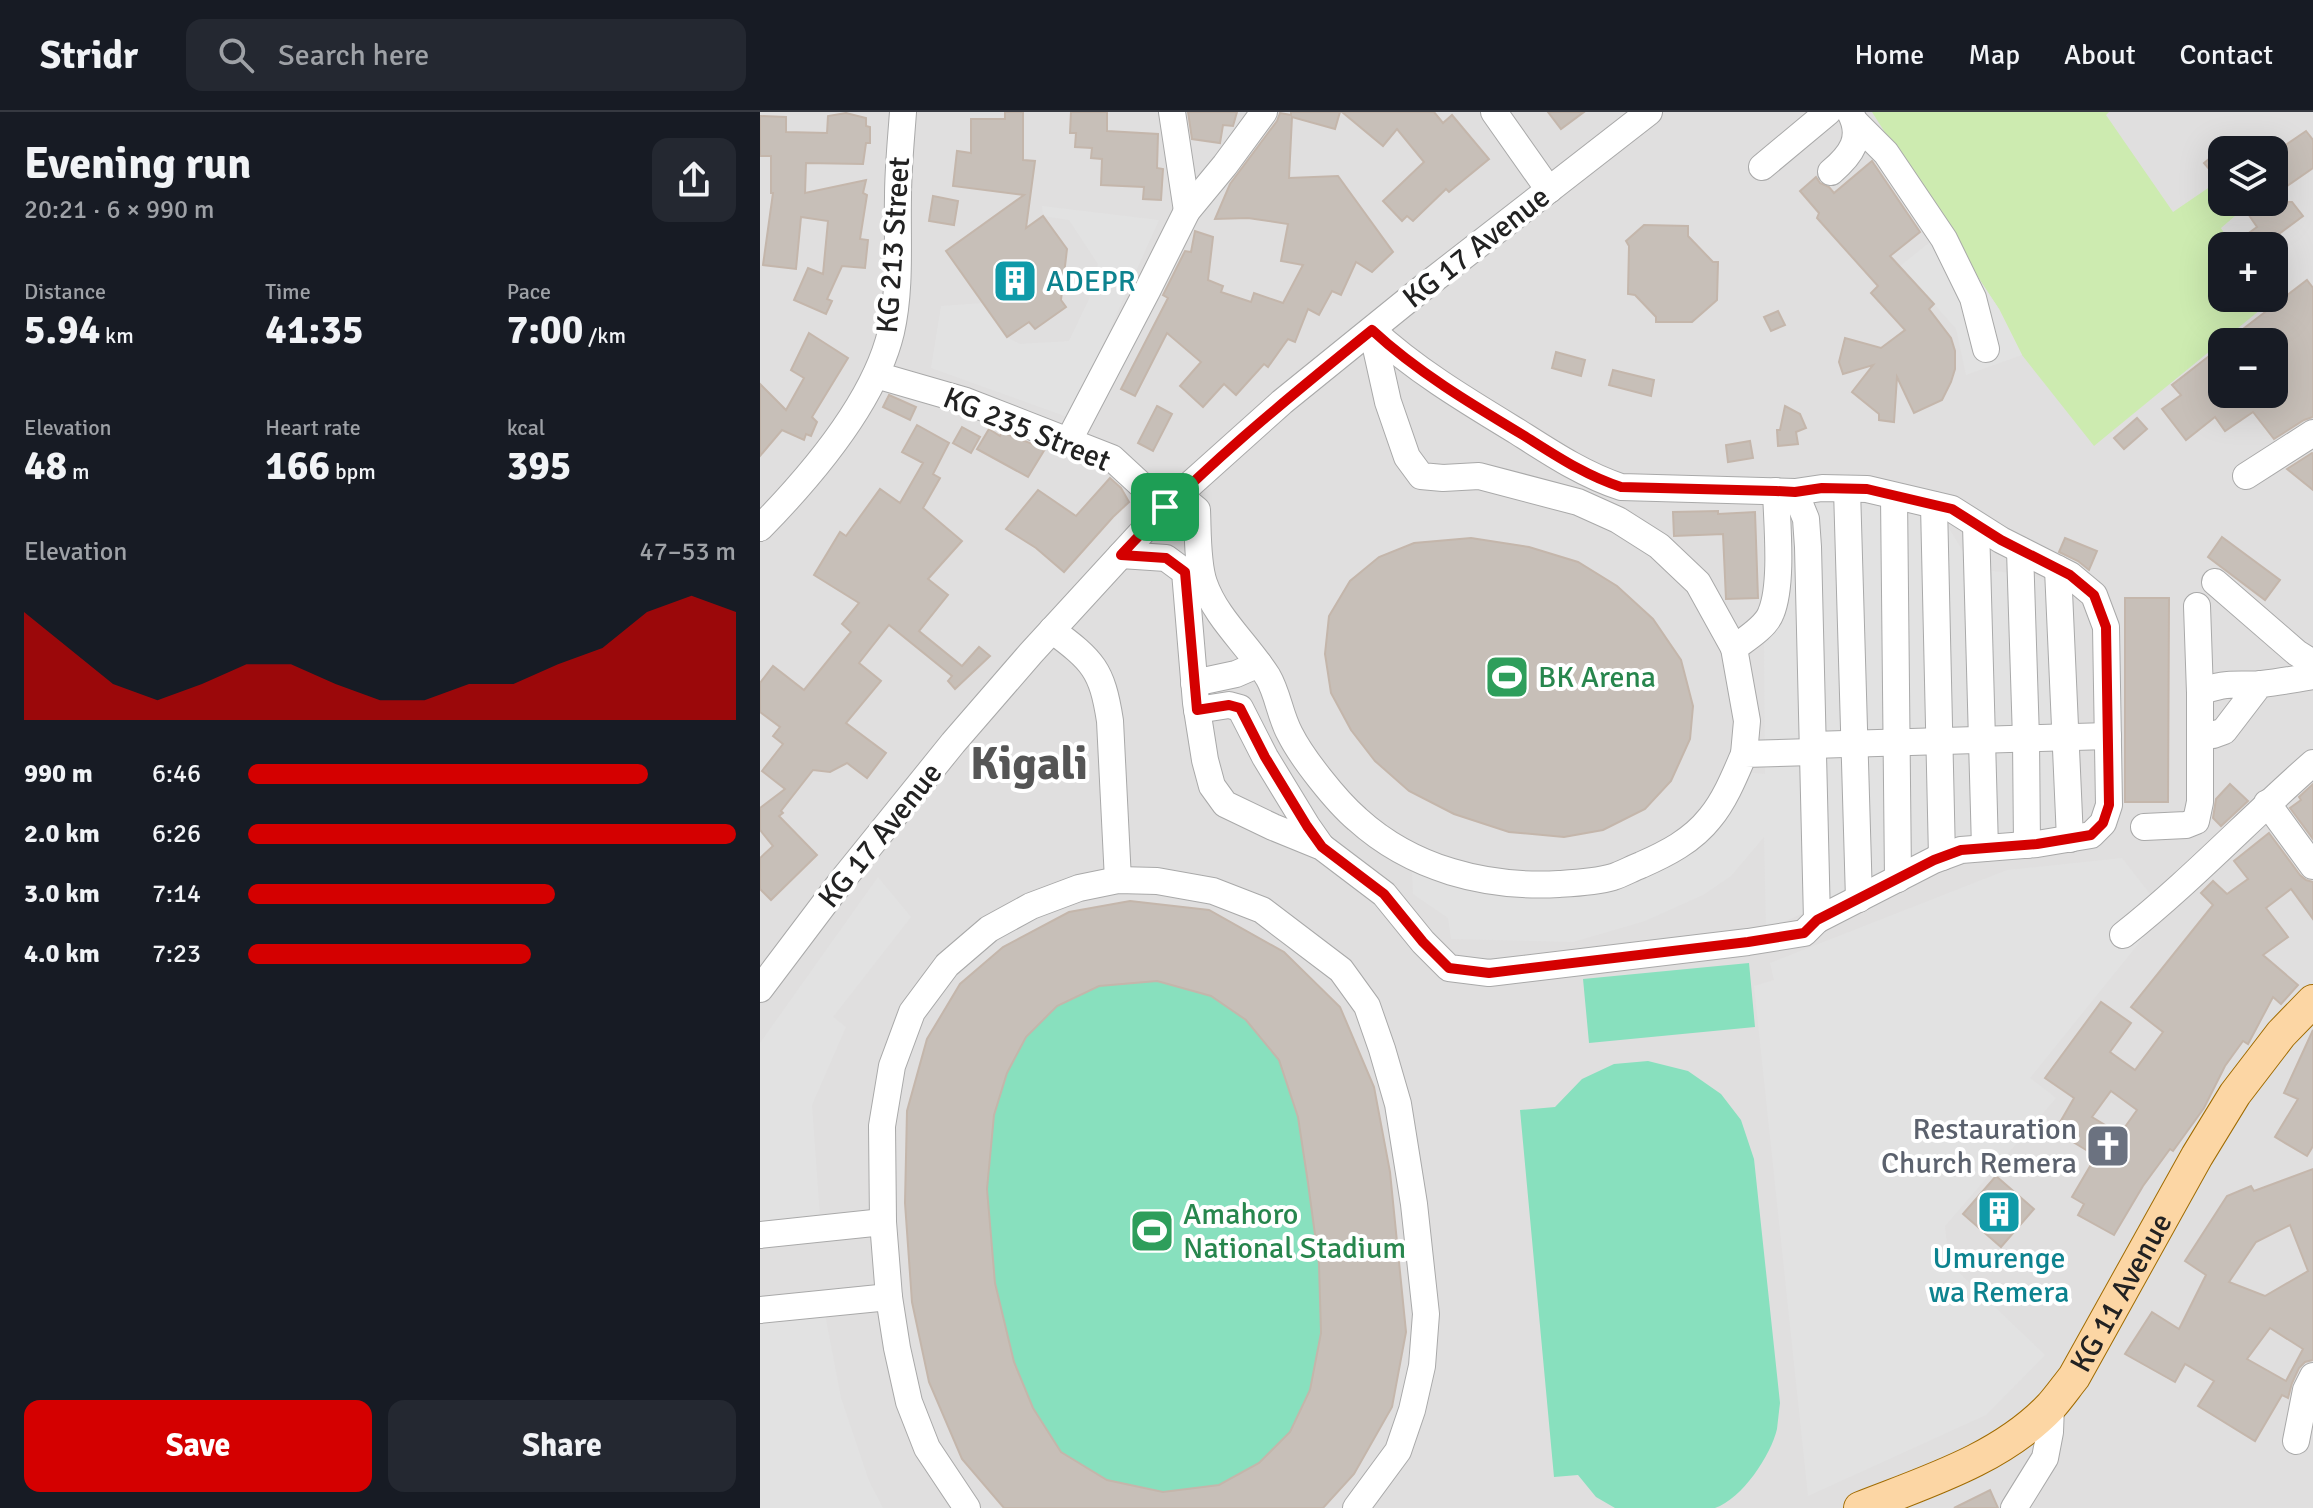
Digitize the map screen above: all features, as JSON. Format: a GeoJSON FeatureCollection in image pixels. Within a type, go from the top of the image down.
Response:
{"type":"FeatureCollection","features":[{"type":"Feature","properties":{"kind":"main road","name":"KG 11 Avenue"},"geometry":{"type":"LineString","coordinates":[[1860,1508],[1970,1462],[2006,1443],[2051,1406],[2074,1377],[2235,1094],[2281,1034],[2313,1001]]}},
{"type":"Feature","properties":{"kind":"street","name":"KG 213 Street"},"geometry":{"type":"LineString","coordinates":[[760,528],[801,486],[849,420],[876,375],[891,331],[898,274],[898,195],[903,112]]}},
{"type":"Feature","properties":{"kind":"street"},"geometry":{"type":"LineString","coordinates":[[1172,112],[1187,211]]}},
{"type":"Feature","properties":{"kind":"street"},"geometry":{"type":"LineString","coordinates":[[1069,440],[1187,211],[1264,112]]}},
{"type":"Feature","properties":{"kind":"street"},"geometry":{"type":"LineString","coordinates":[[1494,112],[1549,190]]}},
{"type":"Feature","properties":{"kind":"street","name":"KG 17 Avenue"},"geometry":{"type":"LineString","coordinates":[[760,989],[840,883],[953,743],[1052,630],[1172,501],[1282,402],[1649,112]]}},
{"type":"Feature","properties":{"kind":"street"},"geometry":{"type":"LineString","coordinates":[[1762,167],[1828,112]]}},
{"type":"Feature","properties":{"kind":"street"},"geometry":{"type":"LineString","coordinates":[[1831,172],[1850,155],[1856,134],[1852,117]]}},
{"type":"Feature","properties":{"kind":"street"},"geometry":{"type":"LineString","coordinates":[[1852,117],[1886,153],[1944,239],[1973,298],[1986,349]]}},
{"type":"Feature","properties":{"kind":"street"},"geometry":{"type":"LineString","coordinates":[[1121,555],[1166,558],[1185,572],[1197,710],[1212,786],[1225,804],[1322,847],[1384,894],[1449,968],[1489,973],[1804,933],[1817,920],[1961,850],[2070,839],[2091,835],[2103,823],[2109,805],[2106,627],[2094,595],[2070,575],[2020,550],[1952,509],[1867,489],[1822,488],[1786,492],[1621,487],[1597,479],[1473,405],[1395,352],[1372,330]]}},
{"type":"Feature","properties":{"kind":"street"},"geometry":{"type":"LineString","coordinates":[[1372,330],[1388,402],[1407,457],[1421,476],[1479,476],[1578,502],[1618,520],[1659,546],[1698,583],[1734,648],[1747,721],[1744,754],[1854,744],[2108,736]]}},
{"type":"Feature","properties":{"kind":"street","name":"KG 235 Street"},"geometry":{"type":"LineString","coordinates":[[876,375],[966,401],[1112,458],[1172,501],[1197,510],[1202,580],[1214,608],[1270,680],[1290,734],[1339,802],[1358,821],[1398,849],[1441,870],[1493,882],[1531,886],[1611,878],[1684,843],[1711,818],[1744,754]]}},
{"type":"Feature","properties":{"kind":"street"},"geometry":{"type":"LineString","coordinates":[[2246,476],[2313,433]]}},
{"type":"Feature","properties":{"kind":"street"},"geometry":{"type":"LineString","coordinates":[[1847,489],[1859,899]]}},
{"type":"Feature","properties":{"kind":"street"},"geometry":{"type":"LineString","coordinates":[[1734,648],[1771,615],[1786,492]]}},
{"type":"Feature","properties":{"kind":"street"},"geometry":{"type":"LineString","coordinates":[[1786,492],[1806,519],[1817,920]]}},
{"type":"Feature","properties":{"kind":"street"},"geometry":{"type":"LineString","coordinates":[[1894,496],[1898,879]]}},
{"type":"Feature","properties":{"kind":"street"},"geometry":{"type":"LineString","coordinates":[[1934,505],[1942,857]]}},
{"type":"Feature","properties":{"kind":"street"},"geometry":{"type":"LineString","coordinates":[[1976,525],[1985,848]]}},
{"type":"Feature","properties":{"kind":"street"},"geometry":{"type":"LineString","coordinates":[[2020,550],[2027,845]]}},
{"type":"Feature","properties":{"kind":"street"},"geometry":{"type":"LineString","coordinates":[[2058,569],[2070,839]]}},
{"type":"Feature","properties":{"kind":"street"},"geometry":{"type":"LineString","coordinates":[[2215,582],[2297,653],[2313,663]]}},
{"type":"Feature","properties":{"kind":"street"},"geometry":{"type":"LineString","coordinates":[[2144,827],[2186,825],[2196,821],[2200,802],[2197,606]]}},
{"type":"Feature","properties":{"kind":"street"},"geometry":{"type":"LineString","coordinates":[[1052,630],[1086,656],[1097,672],[1106,696],[1118,880]]}},
{"type":"Feature","properties":{"kind":"street"},"geometry":{"type":"LineString","coordinates":[[1194,683],[1236,674],[1259,664]]}},
{"type":"Feature","properties":{"kind":"street"},"geometry":{"type":"LineString","coordinates":[[2200,693],[2228,683],[2260,684],[2313,676]]}},
{"type":"Feature","properties":{"kind":"street"},"geometry":{"type":"LineString","coordinates":[[2200,734],[2213,735],[2224,731],[2260,684]]}},
{"type":"Feature","properties":{"kind":"street"},"geometry":{"type":"LineString","coordinates":[[1197,710],[1229,705],[1240,708],[1265,757],[1322,847]]}},
{"type":"Feature","properties":{"kind":"street"},"geometry":{"type":"LineString","coordinates":[[2123,935],[2163,904],[2313,763]]}},
{"type":"Feature","properties":{"kind":"street"},"geometry":{"type":"LineString","coordinates":[[2267,803],[2313,866]]}},
{"type":"Feature","properties":{"kind":"street"},"geometry":{"type":"LineString","coordinates":[[961,1506],[927,1448],[909,1402],[889,1297],[883,1222],[882,1126],[892,1066],[912,1012],[947,965],[989,929],[1031,906],[1079,888],[1118,880],[1157,881],[1213,891],[1262,910],[1341,970],[1367,1006],[1398,1104],[1414,1204],[1426,1314],[1422,1366],[1403,1438],[1398,1451],[1356,1508]]}},
{"type":"Feature","properties":{"kind":"street"},"geometry":{"type":"LineString","coordinates":[[2281,1034],[2313,1021]]}},
{"type":"Feature","properties":{"kind":"street"},"geometry":{"type":"LineString","coordinates":[[760,1235],[883,1222]]}},
{"type":"Feature","properties":{"kind":"street"},"geometry":{"type":"LineString","coordinates":[[760,1310],[889,1297]]}},
{"type":"Feature","properties":{"kind":"street"},"geometry":{"type":"LineString","coordinates":[[2296,1441],[2306,1390],[2313,1376]]}},
{"type":"Feature","properties":{"kind":"street"},"geometry":{"type":"LineString","coordinates":[[2014,1508],[2045,1458],[2051,1406]]}},
{"type":"Feature","properties":{"kind":"shaded area"},"geometry":{"type":"Polygon","coordinates":[[[760,112],[2313,112],[2313,1508],[760,1508],[760,112]]]}},
{"type":"Feature","properties":{"kind":"shaded area"},"geometry":{"type":"Polygon","coordinates":[[[1042,206],[1159,220],[1070,418],[931,368],[941,306],[983,303],[1007,337],[1020,344],[1069,341],[1089,299],[1098,264],[1069,220],[1043,216],[1042,206]]]}},
{"type":"Feature","properties":{"kind":"shaded area"},"geometry":{"type":"Polygon","coordinates":[[[1946,229],[1999,309],[2022,355],[1966,375],[1956,329],[1900,266],[1946,229]]]}},
{"type":"Feature","properties":{"kind":"shaded area"},"geometry":{"type":"Polygon","coordinates":[[[1829,494],[1944,520],[1964,553],[1992,571],[2034,575],[2070,596],[2079,845],[1914,863],[1766,930],[1764,837],[1731,876],[1703,895],[1645,921],[1573,942],[1451,939],[1448,918],[1413,894],[1412,871],[1422,851],[1472,868],[1519,874],[1611,868],[1687,827],[1709,807],[1730,763],[1753,773],[1765,774],[1763,512],[1789,496],[1829,494]]]}},
{"type":"Feature","properties":{"kind":"shaded area"},"geometry":{"type":"Polygon","coordinates":[[[2122,858],[2164,912],[2030,1078],[2056,1098],[1945,1226],[1949,1263],[2045,1355],[1986,1415],[1808,1496],[1754,986],[1774,980],[1770,963],[2007,870],[2122,858]]]}},
{"type":"Feature","properties":{"kind":"shaded area"},"geometry":{"type":"Polygon","coordinates":[[[878,877],[911,917],[833,1017],[846,1027],[812,1105],[820,1217],[760,1224],[760,1043],[878,877]]]}},
{"type":"Feature","properties":{"kind":"shaded area"},"geometry":{"type":"Polygon","coordinates":[[[824,1309],[841,1398],[869,1481],[883,1508],[760,1508],[760,1317],[824,1309]]]}},
{"type":"Feature","properties":{"kind":"green space"},"geometry":{"type":"Polygon","coordinates":[[[1872,112],[2109,112],[2106,115],[2173,212],[2208,188],[2208,216],[2235,216],[2221,228],[2223,232],[2208,232],[2208,312],[2258,312],[2238,328],[2208,328],[2208,353],[2094,446],[2022,355],[1999,309],[1872,112]]]}},
{"type":"Feature","properties":{"kind":"green space","name":"Amahoro National Stadium"},"geometry":{"type":"Polygon","coordinates":[[[1130,901],[1209,910],[1284,952],[1340,1007],[1374,1087],[1390,1172],[1406,1332],[1392,1407],[1354,1474],[1323,1508],[1004,1508],[962,1459],[929,1382],[912,1302],[905,1203],[907,1111],[927,1039],[960,984],[1003,947],[1069,912],[1130,901]]]}},
{"type":"Feature","properties":{"kind":"green space"},"geometry":{"type":"Polygon","coordinates":[[[1749,963],[1755,1027],[1589,1043],[1583,979],[1749,963]]]}},
{"type":"Feature","properties":{"kind":"green space"},"geometry":{"type":"Polygon","coordinates":[[[1648,1061],[1688,1071],[1721,1094],[1741,1120],[1754,1159],[1780,1403],[1774,1439],[1762,1463],[1735,1496],[1715,1508],[1615,1508],[1596,1497],[1578,1475],[1554,1477],[1520,1110],[1555,1107],[1582,1079],[1614,1064],[1648,1061]]]}},
{"type":"Feature","properties":{"kind":"building","name":"ADEPR"},"geometry":{"type":"Polygon","coordinates":[[[1005,112],[1023,112],[1023,160],[1035,161],[1026,228],[1043,216],[1067,249],[1061,300],[1066,307],[1035,329],[1029,322],[1007,337],[946,251],[1024,195],[953,186],[957,151],[971,153],[971,119],[1005,119],[1005,112]]]}},
{"type":"Feature","properties":{"kind":"building"},"geometry":{"type":"Polygon","coordinates":[[[1071,112],[1107,112],[1107,131],[1158,134],[1157,168],[1163,169],[1161,200],[1143,199],[1144,187],[1101,185],[1102,159],[1091,158],[1092,148],[1075,147],[1076,133],[1070,133],[1071,112]]]}},
{"type":"Feature","properties":{"kind":"building"},"geometry":{"type":"Polygon","coordinates":[[[1188,112],[1237,112],[1233,126],[1223,125],[1220,143],[1192,139],[1188,112]]]}},
{"type":"Feature","properties":{"kind":"building"},"geometry":{"type":"Polygon","coordinates":[[[1291,112],[1340,112],[1335,129],[1292,117],[1289,178],[1338,176],[1393,252],[1372,272],[1356,262],[1341,295],[1332,291],[1319,315],[1308,309],[1295,342],[1288,339],[1268,367],[1264,364],[1236,395],[1224,384],[1203,407],[1180,386],[1201,362],[1167,333],[1135,396],[1121,389],[1168,298],[1163,295],[1185,251],[1191,252],[1195,231],[1213,237],[1208,280],[1223,286],[1221,292],[1251,302],[1254,293],[1283,303],[1303,265],[1281,261],[1288,224],[1248,218],[1215,219],[1230,184],[1280,113],[1291,115],[1291,112]]]}},
{"type":"Feature","properties":{"kind":"building"},"geometry":{"type":"Polygon","coordinates":[[[1342,112],[1434,112],[1443,123],[1452,115],[1489,159],[1449,192],[1446,189],[1413,221],[1407,216],[1402,221],[1383,201],[1424,162],[1397,129],[1383,146],[1342,112]]]}},
{"type":"Feature","properties":{"kind":"building"},"geometry":{"type":"Polygon","coordinates":[[[1548,112],[1584,112],[1561,129],[1548,112]]]}},
{"type":"Feature","properties":{"kind":"building"},"geometry":{"type":"Polygon","coordinates":[[[846,113],[866,118],[866,126],[870,127],[870,143],[866,143],[863,164],[806,163],[805,193],[866,180],[863,193],[867,195],[860,239],[868,240],[865,268],[842,266],[827,299],[832,301],[826,314],[794,300],[808,268],[823,274],[828,221],[801,217],[796,269],[763,265],[773,193],[771,156],[760,156],[760,116],[786,117],[786,132],[827,133],[828,116],[846,113]]]}},
{"type":"Feature","properties":{"kind":"building"},"geometry":{"type":"Polygon","coordinates":[[[2306,131],[2313,140],[2313,168],[2288,185],[2288,143],[2306,131]]]}},
{"type":"Feature","properties":{"kind":"building"},"geometry":{"type":"Polygon","coordinates":[[[1872,161],[1920,232],[1890,256],[1934,304],[1929,309],[1951,338],[1955,351],[1955,369],[1942,400],[1914,413],[1897,377],[1894,422],[1879,420],[1879,414],[1852,392],[1873,365],[1843,374],[1839,362],[1845,338],[1881,348],[1905,330],[1871,293],[1878,286],[1817,218],[1819,213],[1800,191],[1816,177],[1834,193],[1872,161]]]}},
{"type":"Feature","properties":{"kind":"building"},"geometry":{"type":"Polygon","coordinates":[[[933,196],[958,201],[954,225],[929,221],[933,196]]]}},
{"type":"Feature","properties":{"kind":"building"},"geometry":{"type":"Polygon","coordinates":[[[2288,202],[2292,202],[2303,216],[2282,232],[2250,232],[2257,227],[2250,216],[2288,216],[2288,202]]]}},
{"type":"Feature","properties":{"kind":"building"},"geometry":{"type":"Polygon","coordinates":[[[1644,225],[1688,226],[1688,236],[1713,262],[1718,262],[1717,300],[1692,322],[1656,322],[1656,317],[1635,295],[1628,294],[1629,246],[1626,241],[1644,225]]]}},
{"type":"Feature","properties":{"kind":"building"},"geometry":{"type":"Polygon","coordinates":[[[2307,280],[2313,288],[2313,417],[2274,439],[2253,412],[2225,431],[2215,417],[2186,440],[2162,409],[2181,395],[2172,385],[2208,357],[2208,408],[2288,408],[2288,328],[2244,328],[2265,312],[2288,312],[2288,295],[2307,280]]]}},
{"type":"Feature","properties":{"kind":"building"},"geometry":{"type":"Polygon","coordinates":[[[1778,311],[1785,325],[1771,331],[1764,317],[1778,311]]]}},
{"type":"Feature","properties":{"kind":"building"},"geometry":{"type":"Polygon","coordinates":[[[809,333],[848,358],[812,417],[817,422],[811,436],[806,434],[804,440],[782,430],[760,456],[760,384],[786,410],[804,378],[791,370],[809,333]]]}},
{"type":"Feature","properties":{"kind":"building"},"geometry":{"type":"Polygon","coordinates":[[[1556,352],[1585,360],[1581,376],[1552,368],[1556,352]]]}},
{"type":"Feature","properties":{"kind":"building"},"geometry":{"type":"Polygon","coordinates":[[[1613,370],[1654,380],[1651,396],[1609,385],[1613,370]]]}},
{"type":"Feature","properties":{"kind":"building"},"geometry":{"type":"Polygon","coordinates":[[[889,395],[916,407],[910,420],[883,407],[889,395]]]}},
{"type":"Feature","properties":{"kind":"building"},"geometry":{"type":"Polygon","coordinates":[[[1157,406],[1172,414],[1153,451],[1138,443],[1157,406]]]}},
{"type":"Feature","properties":{"kind":"building"},"geometry":{"type":"Polygon","coordinates":[[[1785,406],[1800,414],[1806,428],[1796,432],[1798,444],[1778,446],[1777,430],[1780,430],[1785,406]]]}},
{"type":"Feature","properties":{"kind":"building"},"geometry":{"type":"Polygon","coordinates":[[[2137,418],[2147,429],[2124,449],[2114,438],[2137,418]]]}},
{"type":"Feature","properties":{"kind":"building"},"geometry":{"type":"Polygon","coordinates":[[[917,425],[949,443],[933,474],[940,478],[923,508],[962,541],[928,579],[948,595],[919,631],[962,666],[979,647],[990,656],[955,689],[948,681],[952,676],[889,625],[859,663],[881,681],[846,723],[886,753],[867,778],[847,763],[830,772],[813,770],[779,816],[817,855],[771,900],[760,889],[760,858],[773,846],[760,830],[760,808],[785,789],[762,771],[783,744],[773,736],[780,727],[760,712],[760,683],[773,666],[804,690],[851,632],[842,624],[859,603],[814,575],[840,532],[846,536],[880,489],[900,503],[923,463],[902,452],[917,425]]]}},
{"type":"Feature","properties":{"kind":"building"},"geometry":{"type":"Polygon","coordinates":[[[962,427],[980,437],[971,453],[953,443],[962,427]]]}},
{"type":"Feature","properties":{"kind":"building"},"geometry":{"type":"Polygon","coordinates":[[[989,429],[1000,436],[1002,432],[1045,449],[1028,477],[977,449],[989,429]]]}},
{"type":"Feature","properties":{"kind":"building"},"geometry":{"type":"Polygon","coordinates":[[[1750,441],[1753,458],[1728,462],[1726,445],[1750,441]]]}},
{"type":"Feature","properties":{"kind":"building"},"geometry":{"type":"Polygon","coordinates":[[[2313,454],[2313,490],[2287,469],[2313,454]]]}},
{"type":"Feature","properties":{"kind":"building"},"geometry":{"type":"Polygon","coordinates":[[[1110,478],[1121,488],[1129,502],[1064,572],[1036,548],[1006,529],[1038,490],[1076,516],[1110,478]]]}},
{"type":"Feature","properties":{"kind":"building"},"geometry":{"type":"Polygon","coordinates":[[[1718,511],[1718,514],[1755,512],[1758,598],[1726,599],[1723,534],[1674,536],[1673,512],[1718,511]]]}},
{"type":"Feature","properties":{"kind":"building"},"geometry":{"type":"Polygon","coordinates":[[[2222,537],[2280,580],[2265,600],[2208,557],[2222,537]]]}},
{"type":"Feature","properties":{"kind":"building","name":"BK Arena"},"geometry":{"type":"Polygon","coordinates":[[[1471,538],[1529,547],[1578,562],[1617,586],[1653,619],[1681,660],[1693,706],[1690,739],[1671,781],[1645,809],[1603,830],[1564,837],[1509,832],[1454,814],[1409,791],[1375,761],[1351,730],[1331,693],[1325,654],[1329,616],[1350,581],[1379,557],[1414,543],[1471,538]]]}},
{"type":"Feature","properties":{"kind":"building"},"geometry":{"type":"Polygon","coordinates":[[[2065,538],[2097,551],[2089,570],[2059,552],[2065,538]]]}},
{"type":"Feature","properties":{"kind":"building"},"geometry":{"type":"Polygon","coordinates":[[[2125,598],[2169,598],[2168,802],[2125,802],[2125,598]]]}},
{"type":"Feature","properties":{"kind":"building"},"geometry":{"type":"Polygon","coordinates":[[[2230,784],[2248,801],[2221,826],[2213,818],[2216,799],[2230,784]]]}},
{"type":"Feature","properties":{"kind":"building"},"geometry":{"type":"Polygon","coordinates":[[[2313,784],[2313,839],[2290,808],[2301,800],[2299,797],[2313,784]]]}},
{"type":"Feature","properties":{"kind":"building"},"geometry":{"type":"Polygon","coordinates":[[[2269,833],[2300,875],[2313,882],[2313,919],[2291,889],[2266,908],[2288,937],[2263,955],[2298,985],[2281,1004],[2273,997],[2248,1044],[2243,1041],[2225,1066],[2204,1108],[2143,1186],[2114,1235],[2078,1215],[2084,1204],[2072,1197],[2096,1156],[2055,1131],[2074,1098],[2045,1078],[2101,1002],[2131,1023],[2110,1052],[2135,1070],[2163,1032],[2131,1007],[2213,905],[2201,893],[2213,881],[2227,894],[2248,879],[2234,861],[2269,833]],[[2111,1091],[2092,1117],[2120,1134],[2137,1110],[2111,1091]]]}},
{"type":"Feature","properties":{"kind":"building"},"geometry":{"type":"Polygon","coordinates":[[[1130,901],[1209,910],[1284,952],[1340,1007],[1374,1087],[1390,1172],[1406,1332],[1392,1407],[1354,1474],[1323,1508],[1004,1508],[962,1459],[929,1382],[912,1302],[905,1203],[907,1111],[927,1039],[960,984],[1003,947],[1069,912],[1130,901]],[[1157,981],[1099,986],[1057,1006],[1026,1037],[1007,1073],[994,1115],[987,1189],[995,1283],[1014,1362],[1033,1408],[1061,1452],[1107,1480],[1163,1492],[1219,1485],[1259,1463],[1290,1432],[1310,1390],[1321,1333],[1319,1264],[1298,1117],[1279,1060],[1246,1020],[1211,996],[1157,981]]]}},
{"type":"Feature","properties":{"kind":"building"},"geometry":{"type":"Polygon","coordinates":[[[2313,1030],[2313,1146],[2307,1156],[2275,1137],[2298,1099],[2284,1093],[2313,1030]]]}},
{"type":"Feature","properties":{"kind":"building"},"geometry":{"type":"Polygon","coordinates":[[[2313,1169],[2313,1360],[2299,1368],[2288,1398],[2282,1395],[2255,1441],[2198,1406],[2214,1381],[2185,1364],[2175,1382],[2125,1354],[2152,1312],[2179,1329],[2206,1275],[2185,1261],[2227,1196],[2251,1186],[2254,1191],[2313,1169]],[[2290,1225],[2256,1242],[2229,1282],[2265,1296],[2308,1271],[2290,1225]],[[2270,1328],[2247,1359],[2286,1381],[2303,1349],[2270,1328]]]}},
{"type":"Feature","properties":{"kind":"building","name":"Umurenge wa Remera"},"geometry":{"type":"Polygon","coordinates":[[[1996,1176],[2034,1209],[2001,1247],[1963,1214],[1996,1176]]]}},
{"type":"Feature","properties":{"kind":"building"},"geometry":{"type":"Polygon","coordinates":[[[1990,1490],[1998,1508],[1954,1508],[1990,1490]]]}},
{"type":"Feature","properties":{"kind":"place","name":"ADEPR"},"geometry":{"type":"Point","coordinates":[1015,281]}},
{"type":"Feature","properties":{"kind":"place","name":"BK Arena"},"geometry":{"type":"Point","coordinates":[1507,677]}},
{"type":"Feature","properties":{"kind":"place","name":"Restauration Church Remera"},"geometry":{"type":"Point","coordinates":[2108,1146]}},
{"type":"Feature","properties":{"kind":"place","name":"Umurenge wa Remera"},"geometry":{"type":"Point","coordinates":[1999,1212]}},
{"type":"Feature","properties":{"kind":"place","name":"Amahoro National Stadium"},"geometry":{"type":"Point","coordinates":[1152,1231]}},
{"type":"Feature","properties":{"kind":"district","name":"Kigali"},"geometry":{"type":"Point","coordinates":[1029,763]}},
{"type":"Feature","properties":{"kind":"route"},"geometry":{"type":"LineString","coordinates":[[1372,330],[1395,352],[1473,405],[1597,479],[1621,487],[1795,492],[1822,488],[1867,489],[1952,509],[2001,540],[2070,575],[2094,595],[2106,627],[2109,805],[2103,823],[2091,835],[2037,844],[1961,850],[1934,860],[1817,920],[1804,933],[1489,973],[1449,968],[1384,894],[1322,847],[1265,757],[1240,708],[1229,705],[1197,710],[1185,572],[1166,558],[1121,555],[1165,507],[1282,402],[1372,330]]}}]}
